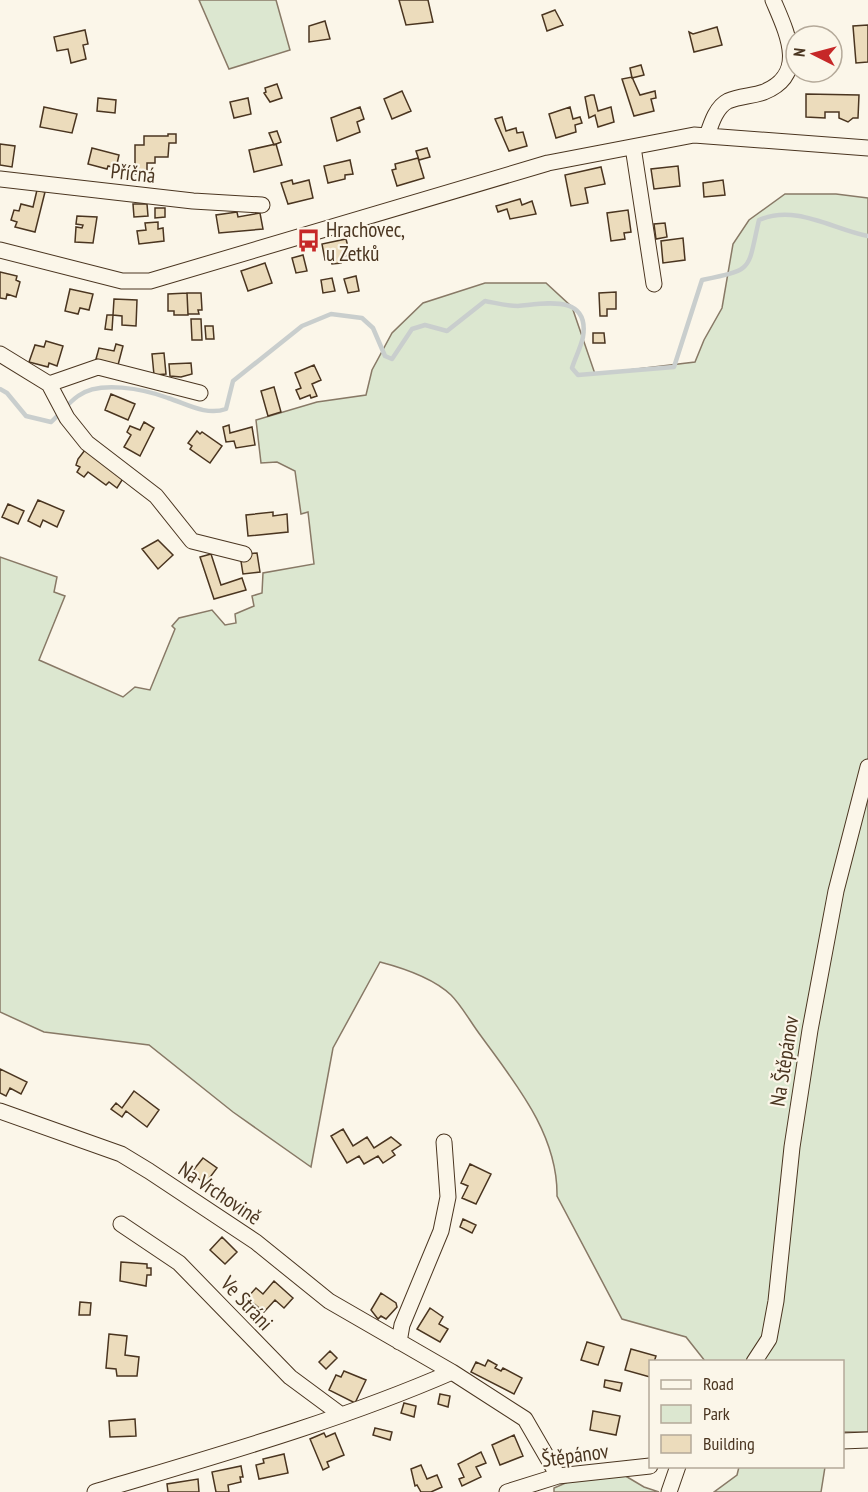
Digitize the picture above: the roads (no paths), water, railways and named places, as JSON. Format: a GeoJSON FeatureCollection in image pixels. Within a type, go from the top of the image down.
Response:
{"type":"FeatureCollection","features":[{"type":"Feature","properties":{"kind":"street"},"geometry":{"type":"LineString","coordinates":[[707,136],[714,115],[727,101],[764,92],[783,82],[792,65],[784,27],[773,0]]}},
{"type":"Feature","properties":{"kind":"street"},"geometry":{"type":"LineString","coordinates":[[0,250],[122,281],[150,280],[548,163],[694,135],[868,148]]}},
{"type":"Feature","properties":{"kind":"street"},"geometry":{"type":"LineString","coordinates":[[633,147],[654,284]]}},
{"type":"Feature","properties":{"kind":"street","name":"Příčná"},"geometry":{"type":"LineString","coordinates":[[0,179],[193,201],[262,205]]}},
{"type":"Feature","properties":{"kind":"street"},"geometry":{"type":"LineString","coordinates":[[0,354],[49,384],[67,418],[87,443],[156,496],[192,541],[244,554]]}},
{"type":"Feature","properties":{"kind":"street"},"geometry":{"type":"LineString","coordinates":[[49,384],[98,367],[200,393]]}},
{"type":"Feature","properties":{"kind":"street","name":"Na Štěpánov"},"geometry":{"type":"LineString","coordinates":[[755,1360],[769,1339],[776,1301],[792,1147],[810,1030],[836,891],[868,767]]}},
{"type":"Feature","properties":{"kind":"street","name":"Na Vrchovině"},"geometry":{"type":"LineString","coordinates":[[0,1111],[121,1154],[256,1242],[329,1300],[452,1372],[525,1419],[558,1476]]}},
{"type":"Feature","properties":{"kind":"street"},"geometry":{"type":"LineString","coordinates":[[399,1342],[402,1325],[441,1230],[448,1197],[444,1142]]}},
{"type":"Feature","properties":{"kind":"street","name":"Ve Stráni"},"geometry":{"type":"LineString","coordinates":[[121,1224],[179,1263],[290,1377],[340,1414]]}},
{"type":"Feature","properties":{"kind":"street"},"geometry":{"type":"LineString","coordinates":[[96,1492],[290,1433],[452,1372]]}},
{"type":"Feature","properties":{"kind":"street"},"geometry":{"type":"LineString","coordinates":[[844,1441],[868,1440]]}},
{"type":"Feature","properties":{"kind":"street","name":"Štěpánov"},"geometry":{"type":"LineString","coordinates":[[507,1492],[558,1476],[649,1466]]}},
{"type":"Feature","properties":{"kind":"street"},"geometry":{"type":"LineString","coordinates":[[669,1492],[678,1468]]}},
{"type":"Feature","properties":{"kind":"waterway"},"geometry":{"type":"LineString","coordinates":[[0,389],[7,393],[26,416],[51,422],[78,396],[87,391],[109,387],[135,389],[197,408],[219,411],[226,409],[233,381],[302,326],[331,314],[362,318],[373,328],[385,356],[392,359],[412,329],[425,325],[447,331],[485,301],[514,306],[551,303],[572,307],[579,313],[583,323],[583,337],[572,368],[578,375],[674,367],[702,280],[732,273],[746,265],[750,258],[759,220],[773,216],[800,216],[868,236]]}},
{"type":"Feature","properties":{"kind":"place","name":"Hrachovec, u Zetků"},"geometry":{"type":"Point","coordinates":[308,241]}}]}
